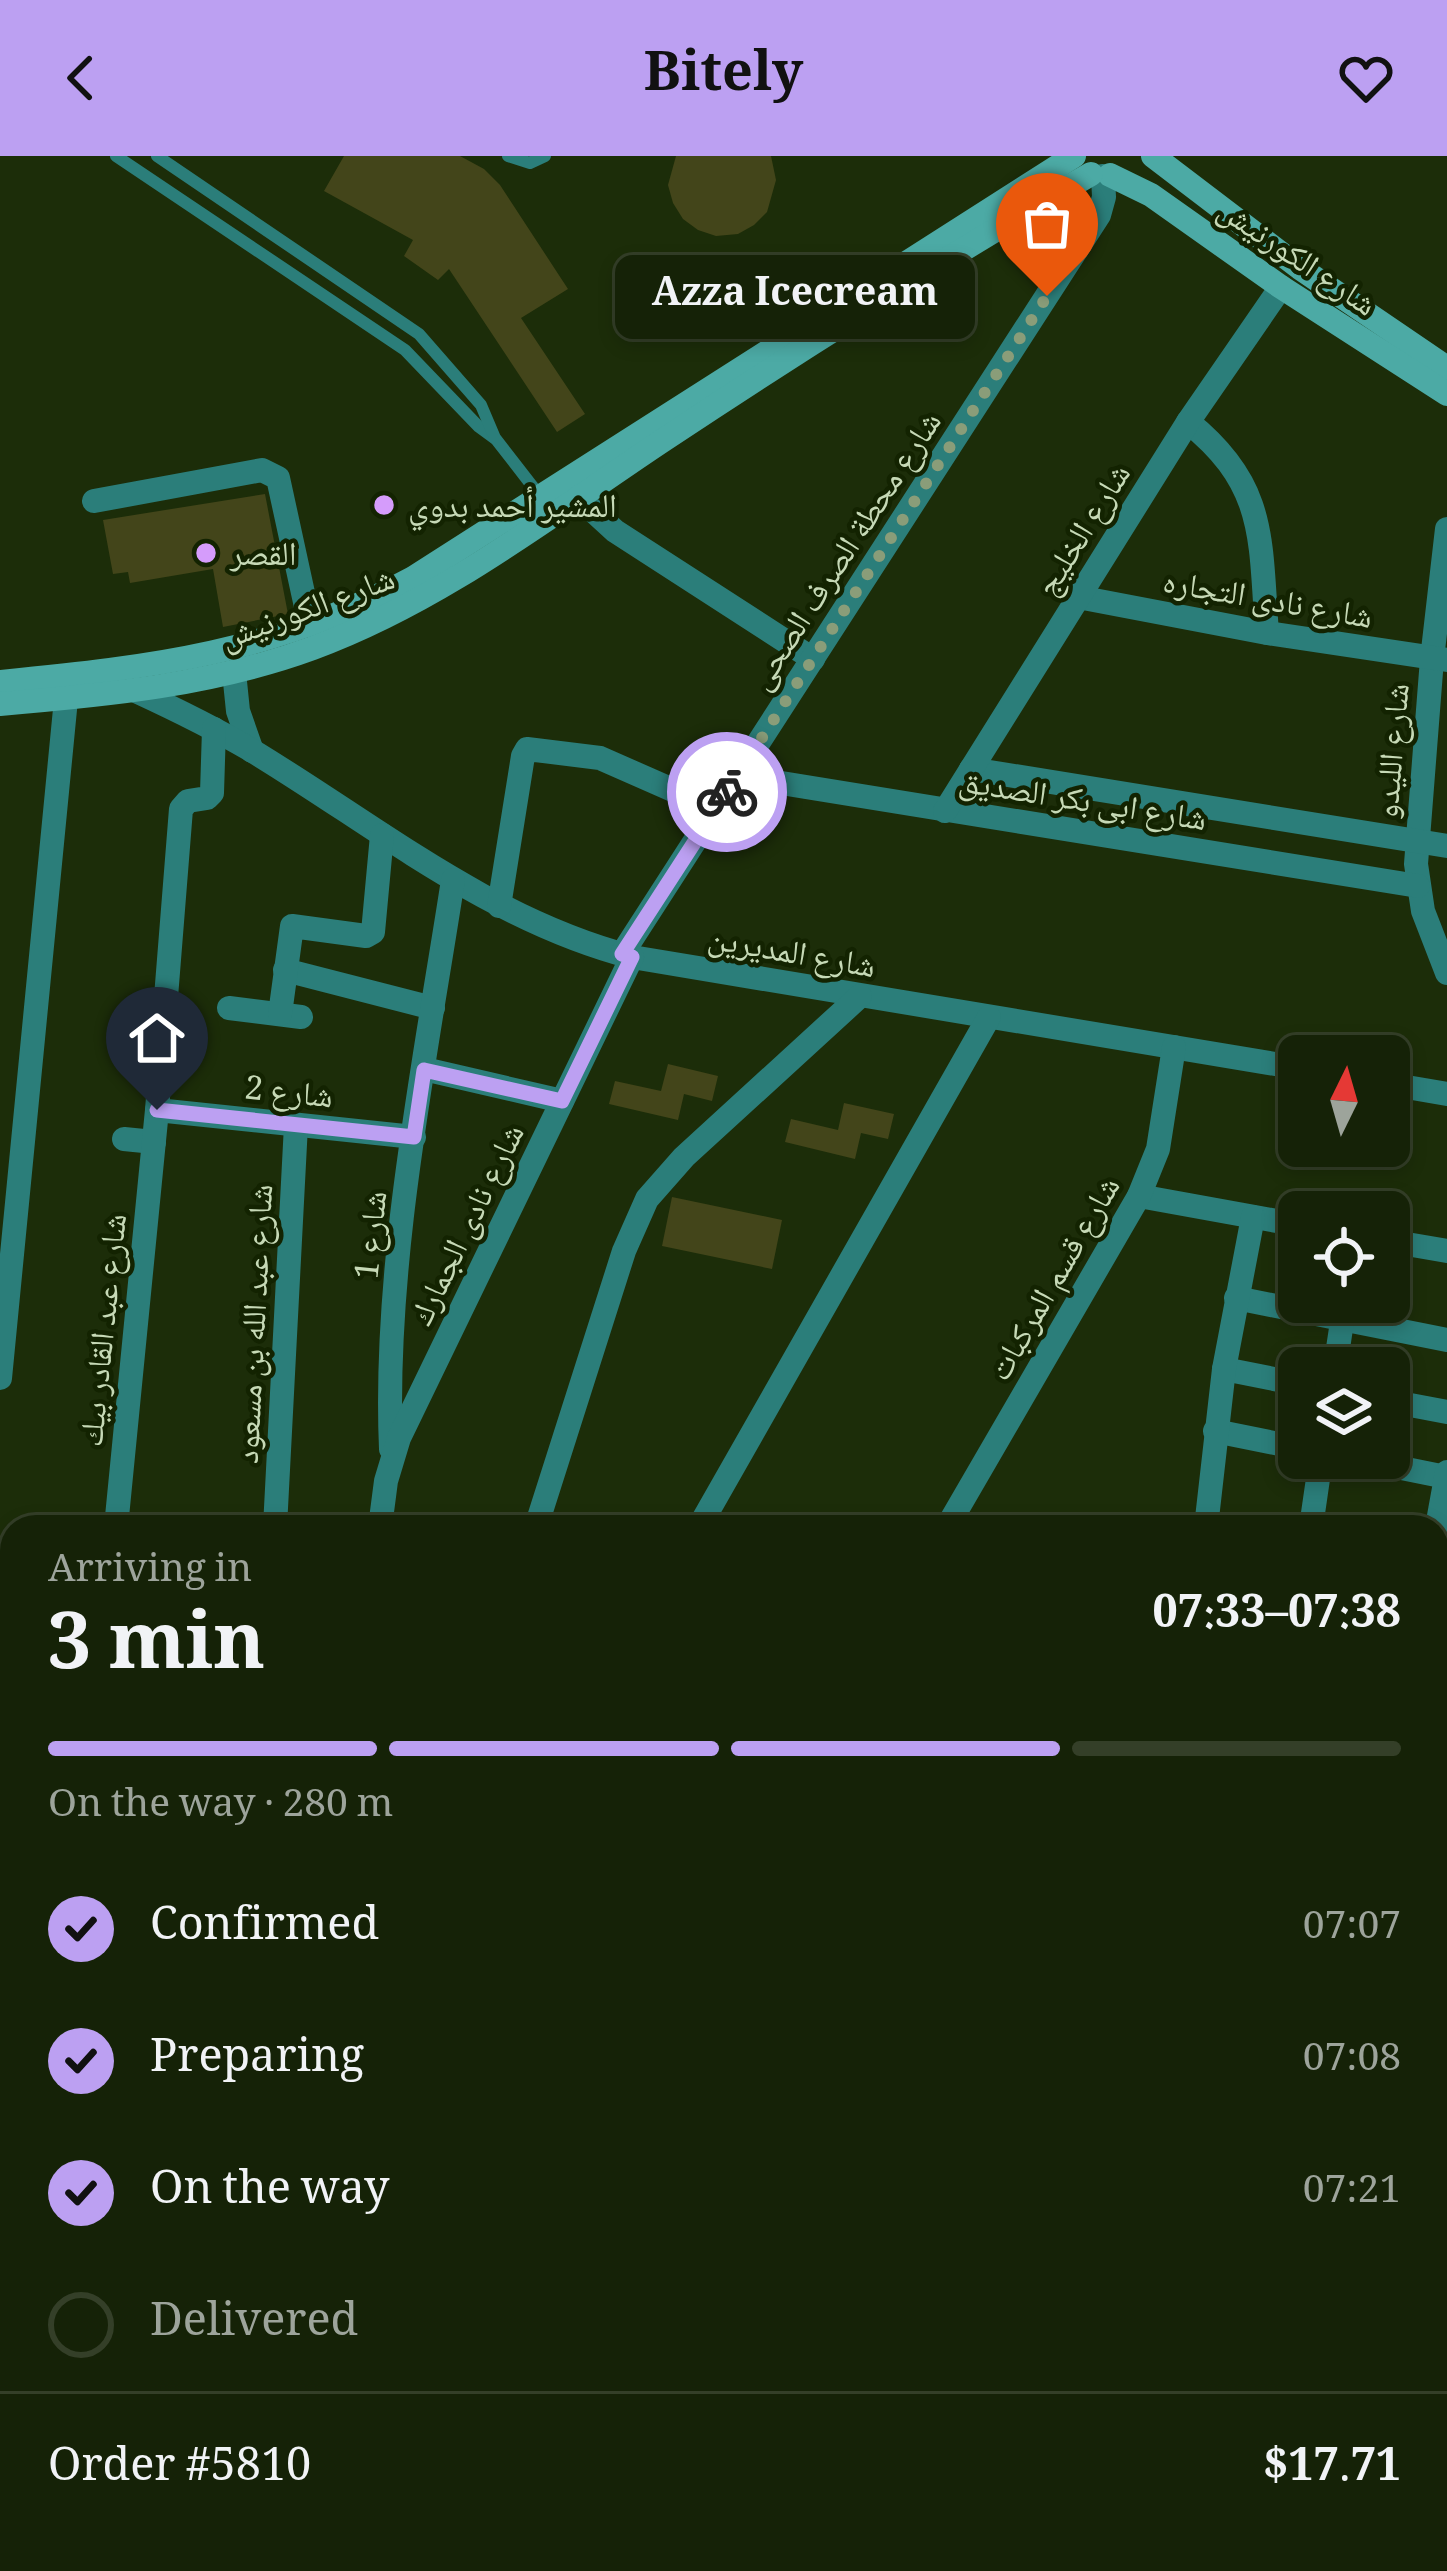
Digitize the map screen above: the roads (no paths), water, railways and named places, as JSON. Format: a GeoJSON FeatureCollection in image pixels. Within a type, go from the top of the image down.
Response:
{"type":"FeatureCollection","features":[{"type":"Feature","properties":{"kind":"street"},"geometry":{"type":"LineString","coordinates":[[1090,167],[1123,166],[1129,156]]}},
{"type":"Feature","properties":{"kind":"street","name":"شارع الكورنيش"},"geometry":{"type":"LineString","coordinates":[[1153,156],[1300,268],[1447,368]]}},
{"type":"Feature","properties":{"kind":"street","name":"شارع الكورنيش"},"geometry":{"type":"LineString","coordinates":[[1090,167],[1151,195],[1281,287],[1447,394]]}},
{"type":"Feature","properties":{"kind":"street","name":"شارع الكورنيش"},"geometry":{"type":"LineString","coordinates":[[0,682],[176,663],[258,644],[413,578],[547,506],[578,497],[896,287],[1090,167]]}},
{"type":"Feature","properties":{"kind":"street","name":"شارع الكورنيش"},"geometry":{"type":"LineString","coordinates":[[0,704],[136,691],[234,672],[310,649],[384,618],[420,600],[547,506],[885,273],[1090,167]]}},
{"type":"Feature","properties":{"kind":"street","name":"شارع محطة الصرف الصحى"},"geometry":{"type":"LineString","coordinates":[[627,956],[716,809],[1099,215],[1104,196],[1090,167]]}},
{"type":"Feature","properties":{"kind":"street","name":"شارع الخليج"},"geometry":{"type":"LineString","coordinates":[[945,811],[1187,422],[1281,287]]}},
{"type":"Feature","properties":{"kind":"street"},"geometry":{"type":"LineString","coordinates":[[1187,422],[1226,456],[1251,498],[1260,530],[1267,633]]}},
{"type":"Feature","properties":{"kind":"street"},"geometry":{"type":"LineString","coordinates":[[94,501],[262,470],[272,473],[278,478],[310,625]]}},
{"type":"Feature","properties":{"kind":"street"},"geometry":{"type":"LineString","coordinates":[[578,497],[615,531],[813,659]]}},
{"type":"Feature","properties":{"kind":"street","name":"شارع الليدو"},"geometry":{"type":"LineString","coordinates":[[1447,529],[1439,660],[1417,842],[1423,911],[1447,973]]}},
{"type":"Feature","properties":{"kind":"street","name":"شارع نادى التجاره"},"geometry":{"type":"LineString","coordinates":[[1078,597],[1439,660]]}},
{"type":"Feature","properties":{"kind":"street"},"geometry":{"type":"LineString","coordinates":[[234,672],[238,712],[252,751]]}},
{"type":"Feature","properties":{"kind":"street","name":"شارع المديرين"},"geometry":{"type":"LineString","coordinates":[[136,691],[252,751],[499,906],[545,928],[627,956],[1278,1064]]}},
{"type":"Feature","properties":{"kind":"street"},"geometry":{"type":"LineString","coordinates":[[0,1378],[66,699]]}},
{"type":"Feature","properties":{"kind":"street","name":"شارع عبد القادر بيك"},"geometry":{"type":"LineString","coordinates":[[117,1515],[181,809],[188,801],[212,793],[214,729]]}},
{"type":"Feature","properties":{"kind":"street"},"geometry":{"type":"LineString","coordinates":[[499,906],[527,749],[600,758],[716,809]]}},
{"type":"Feature","properties":{"kind":"street","name":"شارع ابى بكر الصديق"},"geometry":{"type":"LineString","coordinates":[[971,769],[1447,846]]}},
{"type":"Feature","properties":{"kind":"street","name":"شارع ابى بكر الصديق"},"geometry":{"type":"LineString","coordinates":[[738,776],[1418,886]]}},
{"type":"Feature","properties":{"kind":"street"},"geometry":{"type":"LineString","coordinates":[[229,1008],[291,1016],[285,970],[290,928],[295,924],[362,936],[373,932],[382,835]]}},
{"type":"Feature","properties":{"kind":"street","name":"شارع 1"},"geometry":{"type":"LineString","coordinates":[[392,1457],[392,1328],[414,1137],[453,880]]}},
{"type":"Feature","properties":{"kind":"street","name":"شارع نادى الجمارك"},"geometry":{"type":"LineString","coordinates":[[382,1515],[392,1457],[627,956]]}},
{"type":"Feature","properties":{"kind":"street"},"geometry":{"type":"LineString","coordinates":[[285,970],[433,1008]]}},
{"type":"Feature","properties":{"kind":"street"},"geometry":{"type":"LineString","coordinates":[[540,1515],[624,1251],[647,1199],[684,1156],[860,996]]}},
{"type":"Feature","properties":{"kind":"street"},"geometry":{"type":"LineString","coordinates":[[706,1515],[989,1017]]}},
{"type":"Feature","properties":{"kind":"street","name":"شارع قسم المركبات"},"geometry":{"type":"LineString","coordinates":[[954,1515],[1139,1196],[1158,1149],[1174,1047]]}},
{"type":"Feature","properties":{"kind":"street"},"geometry":{"type":"LineString","coordinates":[[424,1070],[562,1101]]}},
{"type":"Feature","properties":{"kind":"street"},"geometry":{"type":"LineString","coordinates":[[1410,1088],[1447,1094]]}},
{"type":"Feature","properties":{"kind":"street","name":"شارع 2"},"geometry":{"type":"LineString","coordinates":[[157,1110],[414,1137]]}},
{"type":"Feature","properties":{"kind":"street","name":"شارع عبد الله بن مسعود"},"geometry":{"type":"LineString","coordinates":[[276,1515],[296,1125]]}},
{"type":"Feature","properties":{"kind":"street"},"geometry":{"type":"LineString","coordinates":[[124,1138],[154,1142]]}},
{"type":"Feature","properties":{"kind":"street"},"geometry":{"type":"LineString","coordinates":[[1139,1196],[1278,1221]]}},
{"type":"Feature","properties":{"kind":"street"},"geometry":{"type":"LineString","coordinates":[[1207,1515],[1224,1369],[1252,1217]]}},
{"type":"Feature","properties":{"kind":"street"},"geometry":{"type":"LineString","coordinates":[[1410,1245],[1447,1251]]}},
{"type":"Feature","properties":{"kind":"street"},"geometry":{"type":"LineString","coordinates":[[1236,1298],[1278,1303]]}},
{"type":"Feature","properties":{"kind":"street"},"geometry":{"type":"LineString","coordinates":[[1387,1323],[1447,1340]]}},
{"type":"Feature","properties":{"kind":"street"},"geometry":{"type":"LineString","coordinates":[[1224,1369],[1278,1380]]}},
{"type":"Feature","properties":{"kind":"street"},"geometry":{"type":"LineString","coordinates":[[1410,1405],[1447,1412]]}},
{"type":"Feature","properties":{"kind":"street"},"geometry":{"type":"LineString","coordinates":[[1215,1431],[1278,1444]]}},
{"type":"Feature","properties":{"kind":"street"},"geometry":{"type":"LineString","coordinates":[[1410,1468],[1446,1474],[1439,1515]]}},
{"type":"Feature","properties":{"kind":"street"},"geometry":{"type":"LineString","coordinates":[[1317,1515],[1319,1479]]}},
{"type":"Feature","properties":{"kind":"lane"},"geometry":{"type":"LineString","coordinates":[[116,156],[405,350],[478,427],[495,438]]}},
{"type":"Feature","properties":{"kind":"lane"},"geometry":{"type":"LineString","coordinates":[[135,169],[147,156]]}},
{"type":"Feature","properties":{"kind":"lane"},"geometry":{"type":"LineString","coordinates":[[157,156],[419,334],[481,405],[495,438],[547,506]]}},
{"type":"Feature","properties":{"kind":"lane"},"geometry":{"type":"LineString","coordinates":[[508,156],[530,163],[544,156]]}},
{"type":"Feature","properties":{"kind":"place","name":"Azza Icecream"},"geometry":{"type":"Point","coordinates":[1047,296]}},
{"type":"Feature","properties":{"kind":"place","name":"المشير أحمد بدوي"},"geometry":{"type":"Point","coordinates":[384,505]}},
{"type":"Feature","properties":{"kind":"place","name":"القصر"},"geometry":{"type":"Point","coordinates":[206,553]}}]}
